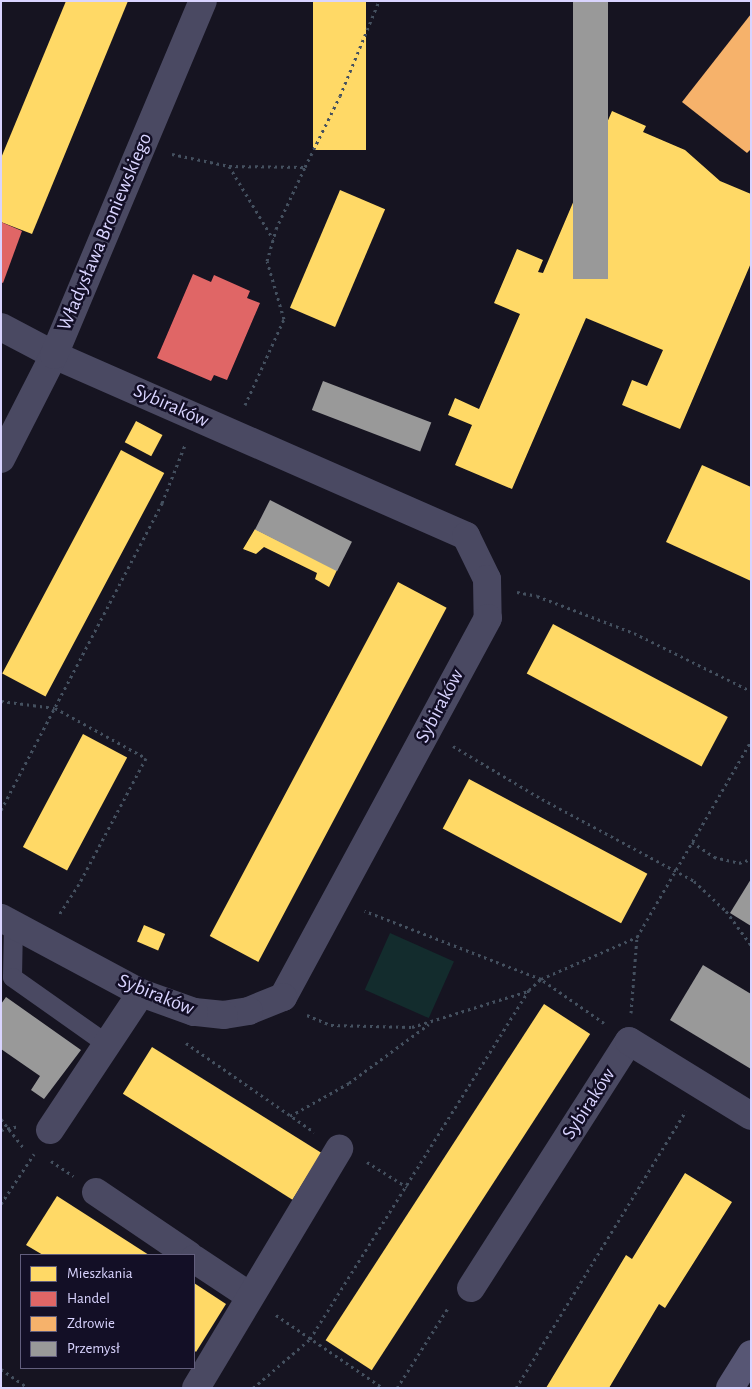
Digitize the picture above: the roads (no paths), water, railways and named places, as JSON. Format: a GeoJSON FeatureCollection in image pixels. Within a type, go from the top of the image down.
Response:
{"type":"FeatureCollection","features":[{"type":"Feature","properties":{"kind":"main road"},"geometry":{"type":"LineString","coordinates":[[730,1388],[751,1354]]}},
{"type":"Feature","properties":{"kind":"street","name":"Władysława Broniewskiego"},"geometry":{"type":"LineString","coordinates":[[1,459],[54,355],[203,1]]}},
{"type":"Feature","properties":{"kind":"street","name":"Sybiraków"},"geometry":{"type":"LineString","coordinates":[[1,327],[54,355],[466,536],[487,578],[488,618],[282,997],[249,1011],[224,1015],[194,1012],[141,993],[7,921]]}},
{"type":"Feature","properties":{"kind":"street"},"geometry":{"type":"LineString","coordinates":[[50,1130],[141,993]]}},
{"type":"Feature","properties":{"kind":"street","name":"Sybiraków"},"geometry":{"type":"LineString","coordinates":[[471,1288],[629,1041],[751,1116]]}},
{"type":"Feature","properties":{"kind":"street"},"geometry":{"type":"LineString","coordinates":[[196,1388],[339,1149]]}},
{"type":"Feature","properties":{"kind":"street"},"geometry":{"type":"LineString","coordinates":[[96,1192],[188,1254]]}},
{"type":"Feature","properties":{"kind":"street"},"geometry":{"type":"LineString","coordinates":[[195,1260],[250,1296]]}},
{"type":"Feature","properties":{"kind":"lane"},"geometry":{"type":"LineString","coordinates":[[7,921],[12,977],[107,1044]]}}]}
